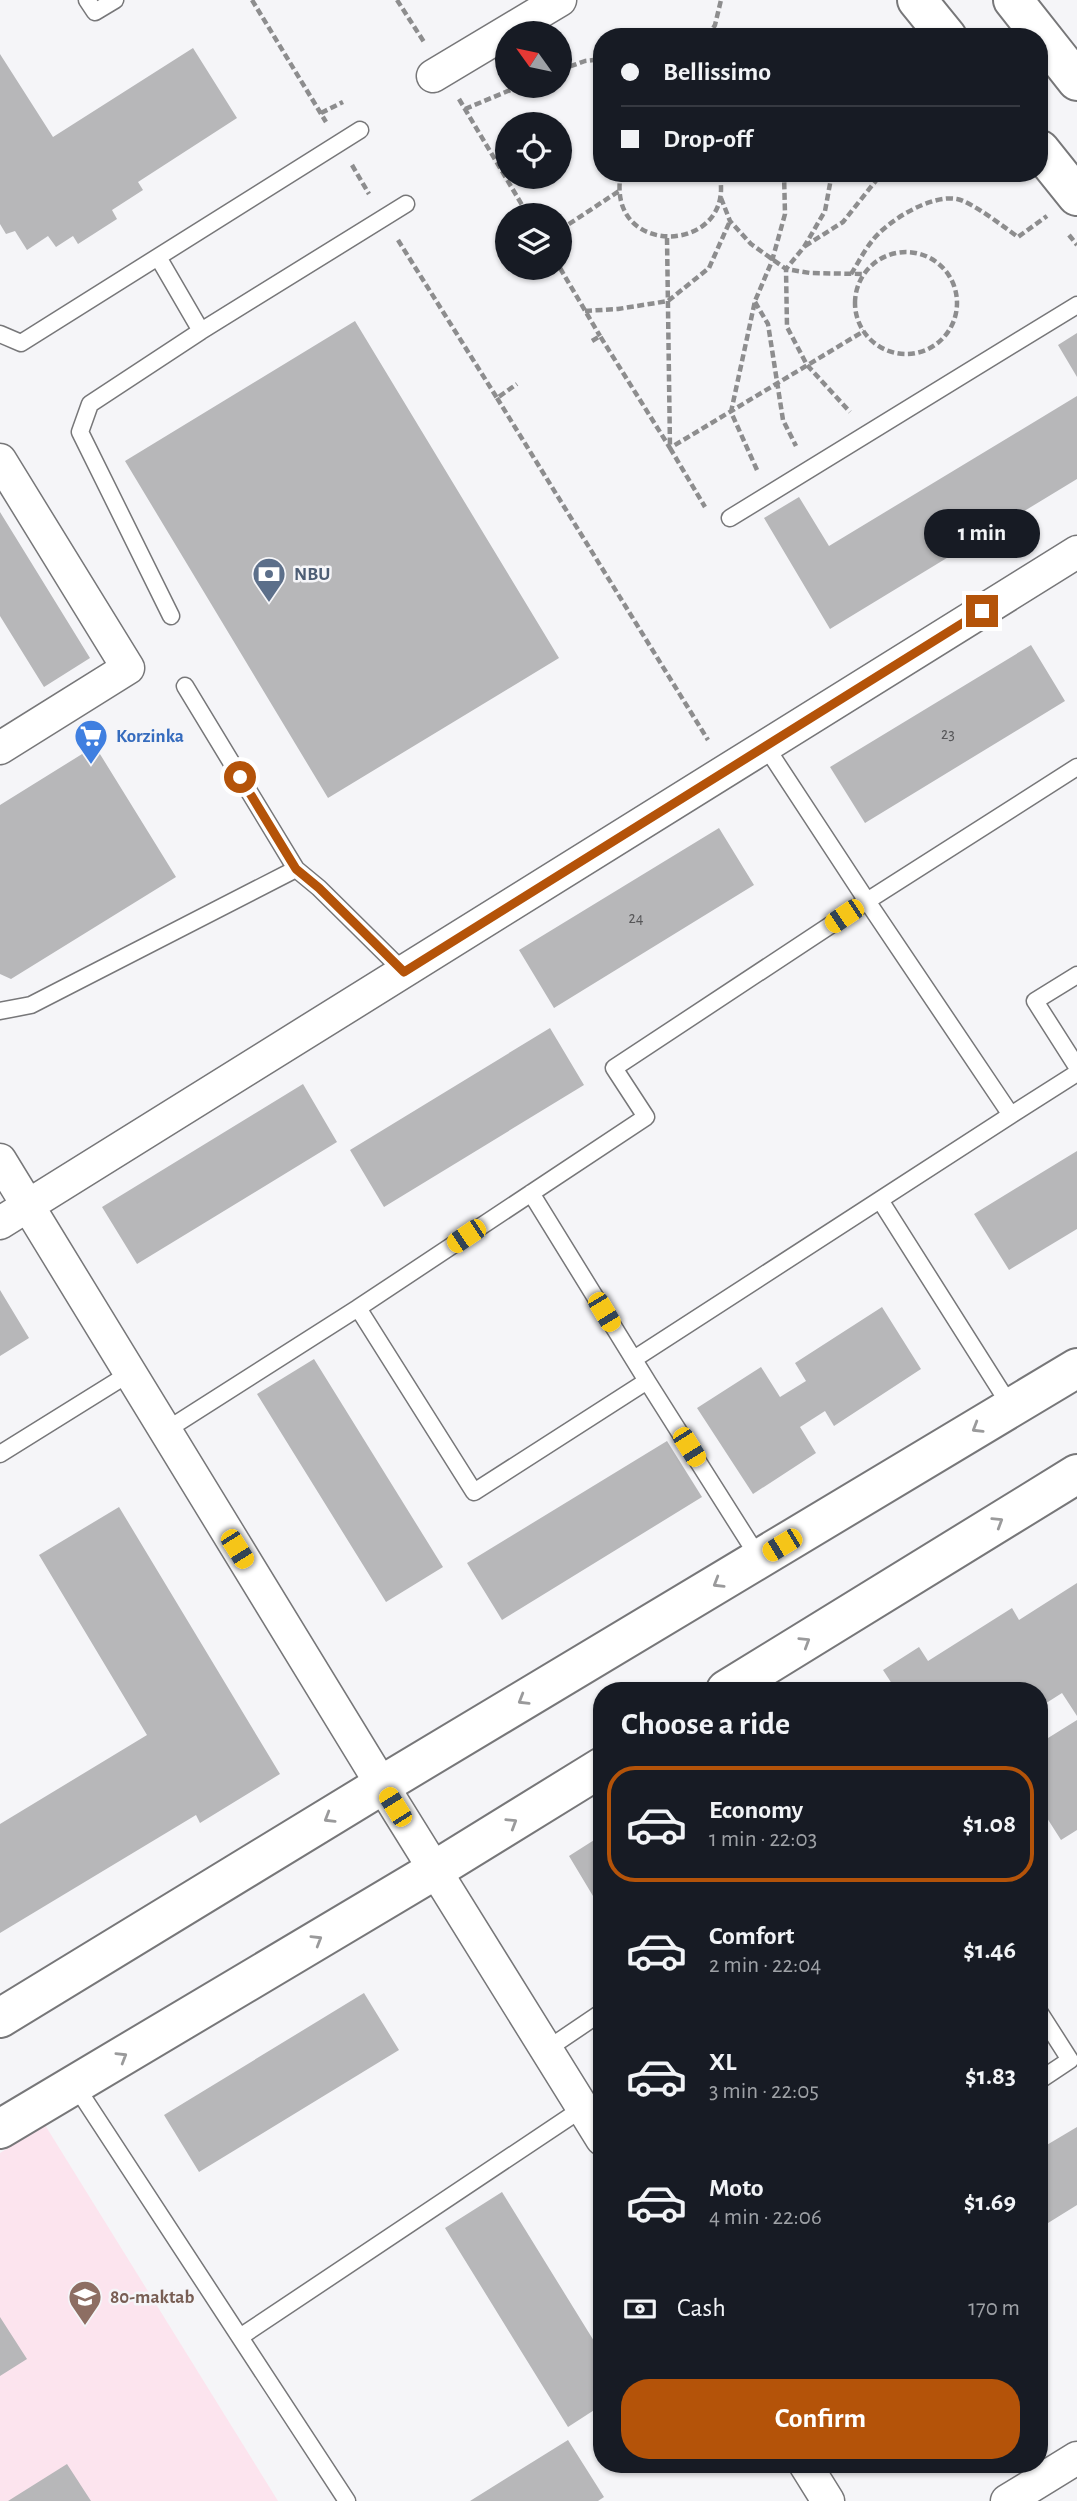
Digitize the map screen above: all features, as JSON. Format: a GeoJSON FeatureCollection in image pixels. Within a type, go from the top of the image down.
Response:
{"type":"FeatureCollection","features":[{"type":"Feature","properties":{"kind":"street"},"geometry":{"type":"LineString","coordinates":[[437,73],[559,0]]}},
{"type":"Feature","properties":{"kind":"street"},"geometry":{"type":"LineString","coordinates":[[917,0],[940,28]]}},
{"type":"Feature","properties":{"kind":"street"},"geometry":{"type":"LineString","coordinates":[[1013,0],[1035,28]]}},
{"type":"Feature","properties":{"kind":"street"},"geometry":{"type":"LineString","coordinates":[[1048,44],[1077,81]]}},
{"type":"Feature","properties":{"kind":"street"},"geometry":{"type":"LineString","coordinates":[[1048,168],[1064,204]]}},
{"type":"Feature","properties":{"kind":"street"},"geometry":{"type":"LineString","coordinates":[[0,460],[128,668],[0,748]]}},
{"type":"Feature","properties":{"kind":"street"},"geometry":{"type":"LineString","coordinates":[[0,1223],[1077,552]]}},
{"type":"Feature","properties":{"kind":"street"},"geometry":{"type":"LineString","coordinates":[[0,1160],[593,2125]]}},
{"type":"Feature","properties":{"kind":"street"},"geometry":{"type":"LineString","coordinates":[[0,2018],[1077,1368]]}},
{"type":"Feature","properties":{"kind":"street"},"geometry":{"type":"LineString","coordinates":[[753,1682],[1077,1474]]}},
{"type":"Feature","properties":{"kind":"street"},"geometry":{"type":"LineString","coordinates":[[0,2129],[435,1870],[593,1773]]}},
{"type":"Feature","properties":{"kind":"street"},"geometry":{"type":"LineString","coordinates":[[1007,2501],[1077,2458]]}},
{"type":"Feature","properties":{"kind":"street"},"geometry":{"type":"LineString","coordinates":[[811,2473],[828,2501]]}},
{"type":"Feature","properties":{"kind":"lane"},"geometry":{"type":"LineString","coordinates":[[88,0],[95,12],[115,0]]}},
{"type":"Feature","properties":{"kind":"lane"},"geometry":{"type":"LineString","coordinates":[[0,334],[21,343],[360,130]]}},
{"type":"Feature","properties":{"kind":"lane"},"geometry":{"type":"LineString","coordinates":[[171,616],[80,432],[90,404],[201,331],[406,204]]}},
{"type":"Feature","properties":{"kind":"lane"},"geometry":{"type":"LineString","coordinates":[[158,257],[201,331]]}},
{"type":"Feature","properties":{"kind":"lane"},"geometry":{"type":"LineString","coordinates":[[730,518],[1077,305]]}},
{"type":"Feature","properties":{"kind":"lane"},"geometry":{"type":"LineString","coordinates":[[185,686],[296,869],[319,888],[404,972]]}},
{"type":"Feature","properties":{"kind":"lane"},"geometry":{"type":"LineString","coordinates":[[766,747],[1011,1115]]}},
{"type":"Feature","properties":{"kind":"lane"},"geometry":{"type":"LineString","coordinates":[[165,1431],[358,1308],[646,1117],[614,1068],[867,901],[1077,767]]}},
{"type":"Feature","properties":{"kind":"lane"},"geometry":{"type":"LineString","coordinates":[[0,1011],[31,1005],[296,869]]}},
{"type":"Feature","properties":{"kind":"lane"},"geometry":{"type":"LineString","coordinates":[[1077,975],[1035,1001],[1077,1067]]}},
{"type":"Feature","properties":{"kind":"lane"},"geometry":{"type":"LineString","coordinates":[[634,1360],[1077,1073]]}},
{"type":"Feature","properties":{"kind":"lane"},"geometry":{"type":"LineString","coordinates":[[531,1193],[759,1558]]}},
{"type":"Feature","properties":{"kind":"lane"},"geometry":{"type":"LineString","coordinates":[[880,1200],[1012,1408]]}},
{"type":"Feature","properties":{"kind":"lane"},"geometry":{"type":"LineString","coordinates":[[358,1308],[474,1492],[647,1381]]}},
{"type":"Feature","properties":{"kind":"lane"},"geometry":{"type":"LineString","coordinates":[[0,1454],[130,1373]]}},
{"type":"Feature","properties":{"kind":"lane"},"geometry":{"type":"LineString","coordinates":[[546,2050],[593,2018]]}},
{"type":"Feature","properties":{"kind":"lane"},"geometry":{"type":"LineString","coordinates":[[1048,2026],[1073,2065],[1048,2076]]}},
{"type":"Feature","properties":{"kind":"lane"},"geometry":{"type":"LineString","coordinates":[[75,2085],[347,2501]]}},
{"type":"Feature","properties":{"kind":"lane"},"geometry":{"type":"LineString","coordinates":[[240,2337],[583,2109]]}},
{"type":"Feature","properties":{"kind":"path"},"geometry":{"type":"LineString","coordinates":[[397,0],[437,73],[465,109],[521,203]]}},
{"type":"Feature","properties":{"kind":"path"},"geometry":{"type":"LineString","coordinates":[[713,28],[721,0]]}},
{"type":"Feature","properties":{"kind":"path"},"geometry":{"type":"LineString","coordinates":[[572,66],[593,60]]}},
{"type":"Feature","properties":{"kind":"path"},"geometry":{"type":"LineString","coordinates":[[465,109],[495,96]]}},
{"type":"Feature","properties":{"kind":"path"},"geometry":{"type":"LineString","coordinates":[[321,113],[343,102]]}},
{"type":"Feature","properties":{"kind":"path"},"geometry":{"type":"LineString","coordinates":[[620,182],[623,207],[632,221],[644,231],[667,237],[691,234],[704,225],[721,198],[722,182]]}},
{"type":"Feature","properties":{"kind":"path"},"geometry":{"type":"LineString","coordinates":[[768,495],[731,412],[755,301],[772,261],[785,214],[784,182]]}},
{"type":"Feature","properties":{"kind":"path"},"geometry":{"type":"LineString","coordinates":[[830,182],[825,211],[804,247],[786,270],[787,327],[807,365],[859,421],[874,429]]}},
{"type":"Feature","properties":{"kind":"path"},"geometry":{"type":"LineString","coordinates":[[804,247],[843,222],[875,182]]}},
{"type":"Feature","properties":{"kind":"path"},"geometry":{"type":"LineString","coordinates":[[572,222],[619,191]]}},
{"type":"Feature","properties":{"kind":"path"},"geometry":{"type":"LineString","coordinates":[[721,198],[730,221],[751,244],[786,270],[864,274]]}},
{"type":"Feature","properties":{"kind":"path"},"geometry":{"type":"LineString","coordinates":[[851,274],[873,240],[892,222],[936,200],[958,199],[1018,237],[1064,204]]}},
{"type":"Feature","properties":{"kind":"path"},"geometry":{"type":"LineString","coordinates":[[585,311],[668,301],[709,268],[730,221]]}},
{"type":"Feature","properties":{"kind":"path"},"geometry":{"type":"LineString","coordinates":[[667,237],[670,448]]}},
{"type":"Feature","properties":{"kind":"path"},"geometry":{"type":"LineString","coordinates":[[910,252],[927,256],[942,266],[952,281],[957,298],[956,316],[948,332],[936,344],[920,353],[902,354],[885,350],[870,340],[864,331],[855,308],[856,290],[864,274],[876,262],[892,254],[910,252]]}},
{"type":"Feature","properties":{"kind":"path"},"geometry":{"type":"LineString","coordinates":[[567,280],[709,513],[730,518]]}},
{"type":"Feature","properties":{"kind":"path"},"geometry":{"type":"LineString","coordinates":[[755,301],[768,324],[783,420],[808,470]]}},
{"type":"Feature","properties":{"kind":"path"},"geometry":{"type":"LineString","coordinates":[[670,448],[864,331]]}},
{"type":"Feature","properties":{"kind":"path"},"geometry":{"type":"LineString","coordinates":[[592,341],[600,336]]}},
{"type":"Feature","properties":{"kind":"path"},"geometry":{"type":"LineString","coordinates":[[497,398],[727,771]]}},
{"type":"Feature","properties":{"kind":"shaded area","name":"80-maktab"},"geometry":{"type":"Polygon","coordinates":[[[45,2125],[278,2501],[0,2501],[0,2153],[45,2125]]]}},
{"type":"Feature","properties":{"kind":"building"},"geometry":{"type":"Polygon","coordinates":[[[193,48],[237,118],[138,182],[143,190],[112,210],[117,219],[78,244],[73,236],[56,247],[48,236],[27,250],[15,231],[6,234],[0,224],[0,54],[53,137],[193,48]]]}},
{"type":"Feature","properties":{"kind":"building"},"geometry":{"type":"Polygon","coordinates":[[[355,321],[559,658],[328,798],[125,461],[355,321]]]}},
{"type":"Feature","properties":{"kind":"building"},"geometry":{"type":"Polygon","coordinates":[[[1077,333],[1077,377],[1058,345],[1077,333]]]}},
{"type":"Feature","properties":{"kind":"building"},"geometry":{"type":"Polygon","coordinates":[[[1077,396],[1077,479],[830,629],[764,518],[799,497],[829,546],[1077,396]]]}},
{"type":"Feature","properties":{"kind":"building"},"geometry":{"type":"Polygon","coordinates":[[[0,512],[90,658],[44,687],[0,616],[0,512]]]}},
{"type":"Feature","properties":{"kind":"building"},"geometry":{"type":"Polygon","coordinates":[[[1031,645],[1065,701],[865,823],[830,767],[1031,645]]]}},
{"type":"Feature","properties":{"kind":"building"},"geometry":{"type":"Polygon","coordinates":[[[95,746],[176,877],[11,979],[0,974],[0,805],[95,746]]]}},
{"type":"Feature","properties":{"kind":"building"},"geometry":{"type":"Polygon","coordinates":[[[719,828],[754,885],[554,1008],[519,950],[719,828]]]}},
{"type":"Feature","properties":{"kind":"building"},"geometry":{"type":"Polygon","coordinates":[[[550,1028],[584,1085],[384,1207],[350,1150],[550,1028]]]}},
{"type":"Feature","properties":{"kind":"building"},"geometry":{"type":"Polygon","coordinates":[[[303,1084],[337,1142],[137,1264],[102,1207],[303,1084]]]}},
{"type":"Feature","properties":{"kind":"building"},"geometry":{"type":"Polygon","coordinates":[[[1077,1151],[1077,1229],[1009,1270],[974,1214],[1077,1151]]]}},
{"type":"Feature","properties":{"kind":"building"},"geometry":{"type":"Polygon","coordinates":[[[0,1290],[29,1338],[0,1356],[0,1290]]]}},
{"type":"Feature","properties":{"kind":"building"},"geometry":{"type":"Polygon","coordinates":[[[882,1307],[921,1369],[834,1426],[825,1411],[800,1427],[816,1453],[753,1494],[697,1408],[761,1367],[780,1397],[806,1381],[795,1363],[882,1307]]]}},
{"type":"Feature","properties":{"kind":"building"},"geometry":{"type":"Polygon","coordinates":[[[314,1359],[443,1567],[386,1602],[257,1394],[314,1359]]]}},
{"type":"Feature","properties":{"kind":"building"},"geometry":{"type":"Polygon","coordinates":[[[667,1441],[702,1497],[502,1620],[467,1563],[667,1441]]]}},
{"type":"Feature","properties":{"kind":"building"},"geometry":{"type":"Polygon","coordinates":[[[119,1507],[280,1774],[200,1823],[196,1815],[0,1933],[0,1824],[147,1735],[39,1555],[119,1507]]]}},
{"type":"Feature","properties":{"kind":"building"},"geometry":{"type":"Polygon","coordinates":[[[1077,1583],[1077,1716],[1062,1693],[1048,1702],[1048,1682],[891,1682],[883,1670],[919,1647],[928,1661],[1012,1608],[1019,1620],[1077,1583]]]}},
{"type":"Feature","properties":{"kind":"building"},"geometry":{"type":"Polygon","coordinates":[[[1077,1720],[1077,1830],[1061,1840],[1048,1820],[1048,1738],[1077,1720]]]}},
{"type":"Feature","properties":{"kind":"building"},"geometry":{"type":"Polygon","coordinates":[[[593,1841],[593,1896],[569,1856],[593,1841]]]}},
{"type":"Feature","properties":{"kind":"building"},"geometry":{"type":"Polygon","coordinates":[[[364,1993],[399,2050],[199,2172],[164,2115],[364,1993]]]}},
{"type":"Feature","properties":{"kind":"building"},"geometry":{"type":"Polygon","coordinates":[[[1077,2127],[1077,2205],[1048,2223],[1048,2144],[1077,2127]]]}},
{"type":"Feature","properties":{"kind":"building"},"geometry":{"type":"Polygon","coordinates":[[[502,2192],[593,2339],[593,2411],[568,2427],[445,2228],[502,2192]]]}},
{"type":"Feature","properties":{"kind":"building"},"geometry":{"type":"Polygon","coordinates":[[[0,2317],[27,2359],[0,2376],[0,2317]]]}},
{"type":"Feature","properties":{"kind":"building"},"geometry":{"type":"Polygon","coordinates":[[[568,2440],[604,2497],[598,2501],[470,2501],[568,2440]]]}},
{"type":"Feature","properties":{"kind":"building"},"geometry":{"type":"Polygon","coordinates":[[[67,2464],[91,2501],[8,2501],[67,2464]]]}},
{"type":"Feature","properties":{"kind":"place","name":"NBU"},"geometry":{"type":"Point","coordinates":[269,604]}},
{"type":"Feature","properties":{"kind":"place","name":"Korzinka"},"geometry":{"type":"Point","coordinates":[91,766]}},
{"type":"Feature","properties":{"kind":"place","name":"80-maktab"},"geometry":{"type":"Point","coordinates":[85,2327]}},
{"type":"Feature","properties":{"kind":"route"},"geometry":{"type":"LineString","coordinates":[[240,777],[296,869],[319,888],[404,972],[982,611]]}}]}
